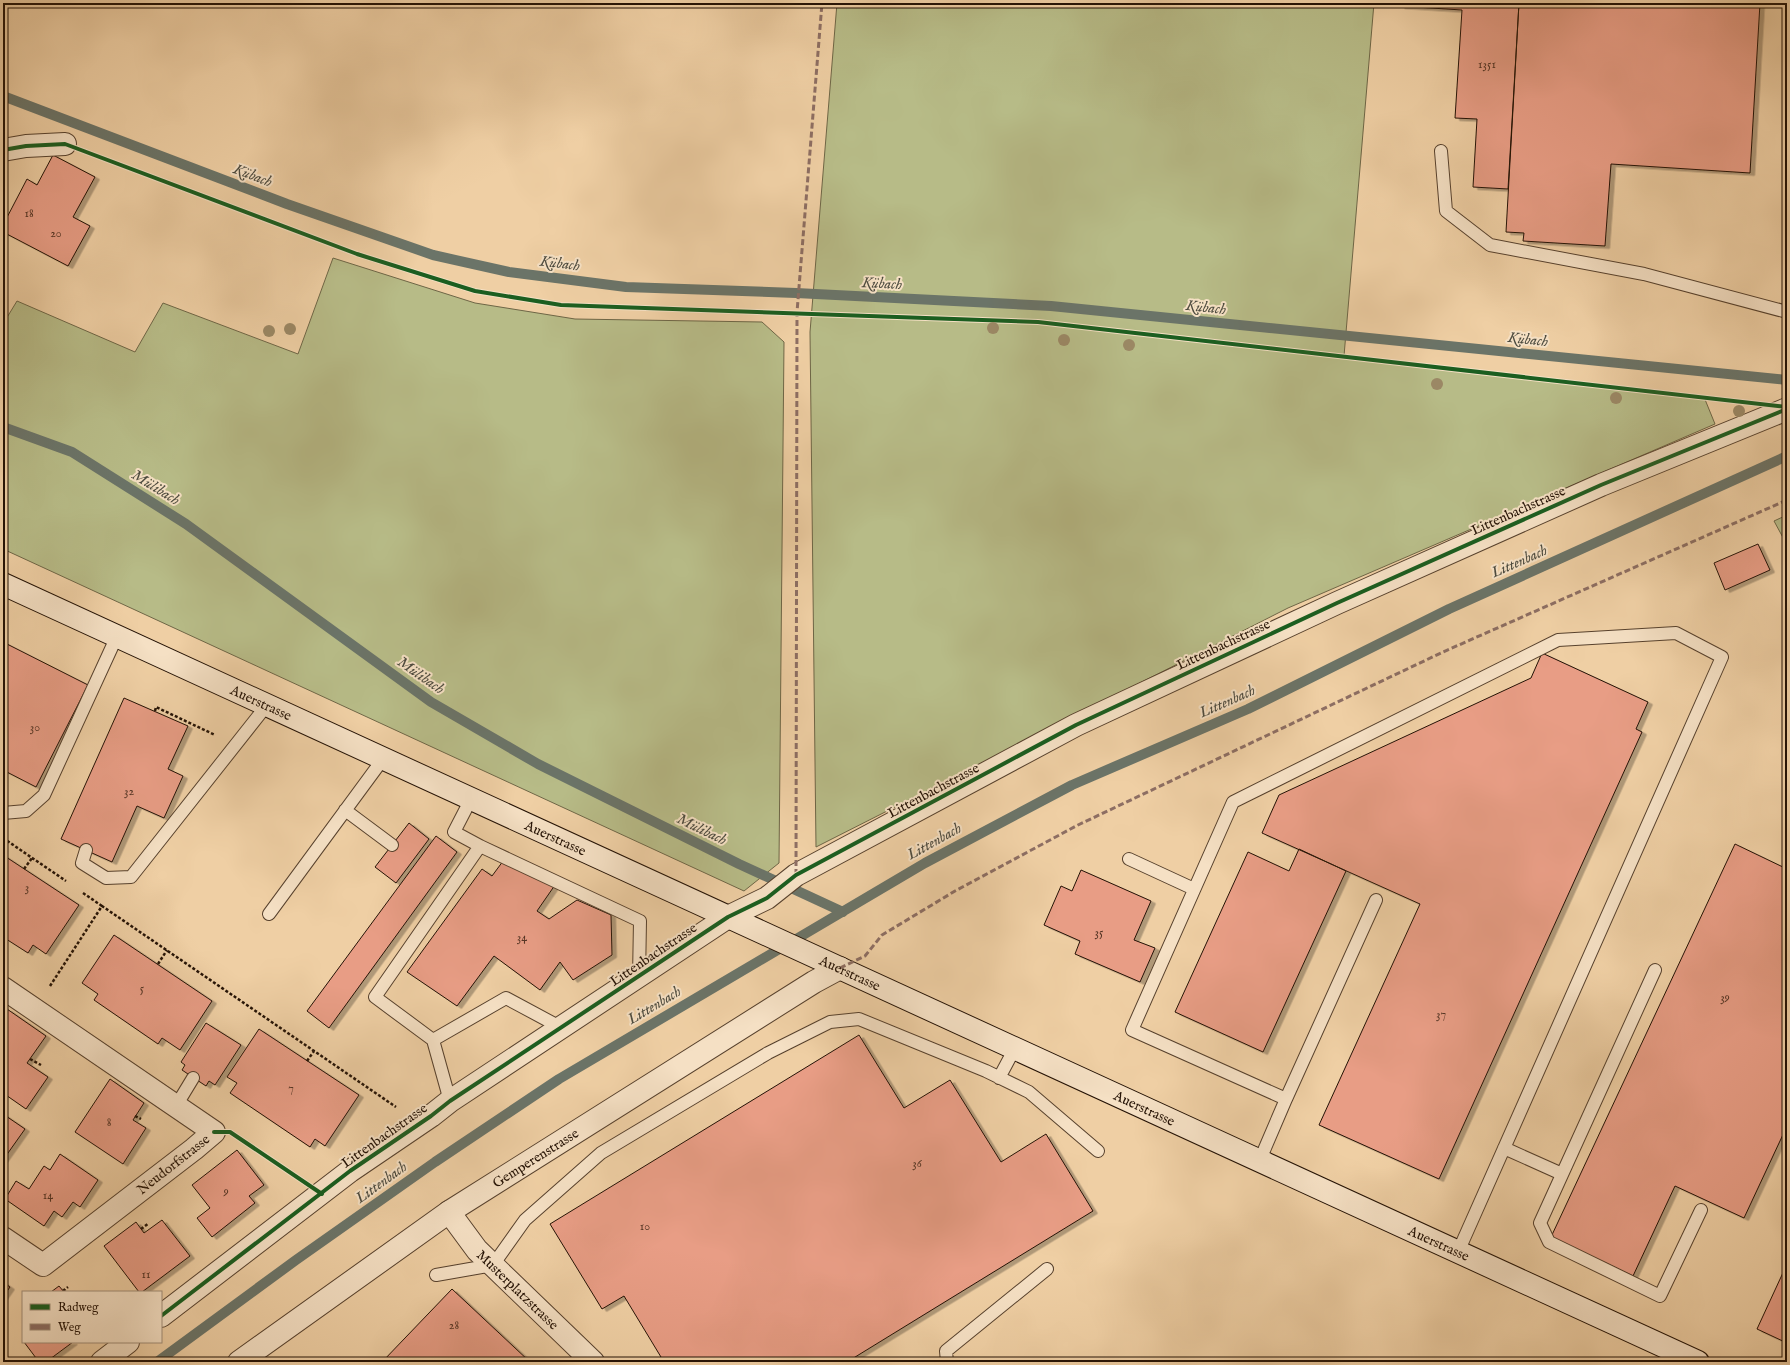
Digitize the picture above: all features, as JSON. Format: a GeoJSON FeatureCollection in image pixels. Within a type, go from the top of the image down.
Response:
{"type":"FeatureCollection","features":[{"type":"Feature","properties":{"kind":"street"},"geometry":{"type":"LineString","coordinates":[[3,150],[26,146],[65,144]]}},
{"type":"Feature","properties":{"kind":"street","name":"Littenbachstrasse"},"geometry":{"type":"LineString","coordinates":[[162,1315],[350,1171],[421,1124],[450,1101],[728,917],[767,898],[796,875],[1112,708],[1337,603],[1601,485],[1787,409]]}},
{"type":"Feature","properties":{"kind":"street","name":"Auerstrasse"},"geometry":{"type":"LineString","coordinates":[[3,584],[1698,1362]]}},
{"type":"Feature","properties":{"kind":"street","name":"Gemperenstrasse"},"geometry":{"type":"LineString","coordinates":[[239,1362],[449,1212],[814,982],[840,968]]}},
{"type":"Feature","properties":{"kind":"street","name":"Neudorfstrasse"},"geometry":{"type":"LineString","coordinates":[[3,988],[214,1132],[42,1265],[3,1238]]}},
{"type":"Feature","properties":{"kind":"street","name":"Musterplatzstrasse"},"geometry":{"type":"LineString","coordinates":[[449,1212],[477,1250],[593,1362]]}},
{"type":"Feature","properties":{"kind":"street"},"geometry":{"type":"LineString","coordinates":[[102,1362],[127,1343]]}},
{"type":"Feature","properties":{"kind":"lane"},"geometry":{"type":"LineString","coordinates":[[1441,151],[1446,211],[1490,245],[1644,274],[1787,312]]}},
{"type":"Feature","properties":{"kind":"lane"},"geometry":{"type":"LineString","coordinates":[[1286,1099],[1132,1030],[1233,802],[1558,640],[1676,633],[1722,657],[1458,1252]]}},
{"type":"Feature","properties":{"kind":"lane"},"geometry":{"type":"LineString","coordinates":[[3,813],[26,812],[44,796],[117,636]]}},
{"type":"Feature","properties":{"kind":"lane"},"geometry":{"type":"LineString","coordinates":[[86,850],[82,863],[106,878],[131,877],[267,705]]}},
{"type":"Feature","properties":{"kind":"lane"},"geometry":{"type":"LineString","coordinates":[[269,914],[383,758]]}},
{"type":"Feature","properties":{"kind":"lane"},"geometry":{"type":"LineString","coordinates":[[471,799],[454,832],[480,846],[640,921],[639,977]]}},
{"type":"Feature","properties":{"kind":"lane"},"geometry":{"type":"LineString","coordinates":[[345,810],[392,845]]}},
{"type":"Feature","properties":{"kind":"lane"},"geometry":{"type":"LineString","coordinates":[[450,1101],[433,1040],[375,997],[480,846]]}},
{"type":"Feature","properties":{"kind":"lane"},"geometry":{"type":"LineString","coordinates":[[1130,859],[1194,889]]}},
{"type":"Feature","properties":{"kind":"lane"},"geometry":{"type":"LineString","coordinates":[[1260,1162],[1286,1099],[1376,900]]}},
{"type":"Feature","properties":{"kind":"lane"},"geometry":{"type":"LineString","coordinates":[[1655,970],[1540,1223],[1549,1242],[1660,1296],[1701,1210]]}},
{"type":"Feature","properties":{"kind":"lane"},"geometry":{"type":"LineString","coordinates":[[433,1040],[506,998],[560,1028]]}},
{"type":"Feature","properties":{"kind":"lane"},"geometry":{"type":"LineString","coordinates":[[436,1275],[493,1265],[525,1220],[601,1153],[768,1053],[830,1022],[859,1020],[1000,1078],[1029,1092],[1098,1151]]}},
{"type":"Feature","properties":{"kind":"lane"},"geometry":{"type":"LineString","coordinates":[[1000,1078],[1015,1048]]}},
{"type":"Feature","properties":{"kind":"lane"},"geometry":{"type":"LineString","coordinates":[[176,1106],[193,1078]]}},
{"type":"Feature","properties":{"kind":"lane"},"geometry":{"type":"LineString","coordinates":[[1504,1148],[1562,1174]]}},
{"type":"Feature","properties":{"kind":"lane"},"geometry":{"type":"LineString","coordinates":[[947,1362],[946,1351],[1047,1269]]}},
{"type":"Feature","properties":{"kind":"path"},"geometry":{"type":"LineString","coordinates":[[155,711],[156,707],[235,744]]}},
{"type":"Feature","properties":{"kind":"path"},"geometry":{"type":"LineString","coordinates":[[3,838],[70,884]]}},
{"type":"Feature","properties":{"kind":"path"},"geometry":{"type":"LineString","coordinates":[[24,869],[32,858]]}},
{"type":"Feature","properties":{"kind":"path"},"geometry":{"type":"LineString","coordinates":[[77,889],[421,1124]]}},
{"type":"Feature","properties":{"kind":"path"},"geometry":{"type":"LineString","coordinates":[[34,1010],[102,906]]}},
{"type":"Feature","properties":{"kind":"path"},"geometry":{"type":"LineString","coordinates":[[158,964],[167,950]]}},
{"type":"Feature","properties":{"kind":"path"},"geometry":{"type":"LineString","coordinates":[[307,1061],[314,1051]]}},
{"type":"Feature","properties":{"kind":"path"},"geometry":{"type":"LineString","coordinates":[[30,1059],[41,1065]]}},
{"type":"Feature","properties":{"kind":"path"},"geometry":{"type":"LineString","coordinates":[[135,1116],[141,1119]]}},
{"type":"Feature","properties":{"kind":"path"},"geometry":{"type":"LineString","coordinates":[[141,1229],[149,1223]]}},
{"type":"Feature","properties":{"kind":"path"},"geometry":{"type":"LineString","coordinates":[[63,1291],[68,1287]]}},
{"type":"Feature","properties":{"kind":"green space"},"geometry":{"type":"Polygon","coordinates":[[[837,3],[1374,3],[1344,356],[1704,397],[1715,424],[1288,608],[816,847],[810,332],[837,3]]]}},
{"type":"Feature","properties":{"kind":"green space"},"geometry":{"type":"Polygon","coordinates":[[[333,258],[475,303],[575,319],[762,322],[784,342],[779,863],[744,891],[3,549],[3,324],[17,301],[135,352],[163,303],[298,354],[333,258]]]}},
{"type":"Feature","properties":{"kind":"green space"},"geometry":{"type":"Polygon","coordinates":[[[1787,515],[1787,545],[1774,521],[1787,515]]]}},
{"type":"Feature","properties":{"kind":"building"},"geometry":{"type":"Polygon","coordinates":[[[1401,3],[1519,3],[1508,189],[1473,187],[1477,119],[1455,118],[1462,10],[1400,6],[1401,3]]]}},
{"type":"Feature","properties":{"kind":"building"},"geometry":{"type":"Polygon","coordinates":[[[1519,3],[1760,3],[1750,173],[1611,164],[1605,246],[1523,241],[1524,233],[1506,232],[1519,3]]]}},
{"type":"Feature","properties":{"kind":"building"},"geometry":{"type":"Polygon","coordinates":[[[53,155],[95,177],[73,217],[90,226],[68,266],[3,232],[3,225],[27,179],[37,185],[53,155]]]}},
{"type":"Feature","properties":{"kind":"building"},"geometry":{"type":"Polygon","coordinates":[[[1758,544],[1770,570],[1725,590],[1714,563],[1758,544]]]}},
{"type":"Feature","properties":{"kind":"building"},"geometry":{"type":"Polygon","coordinates":[[[3,642],[88,685],[36,787],[3,770],[3,642]]]}},
{"type":"Feature","properties":{"kind":"building"},"geometry":{"type":"Polygon","coordinates":[[[1542,653],[1648,702],[1636,729],[1642,732],[1439,1179],[1319,1125],[1420,904],[1262,833],[1279,795],[1531,678],[1542,653]]]}},
{"type":"Feature","properties":{"kind":"building"},"geometry":{"type":"Polygon","coordinates":[[[124,698],[188,726],[168,769],[183,776],[164,818],[137,806],[112,862],[61,839],[124,698]]]}},
{"type":"Feature","properties":{"kind":"building"},"geometry":{"type":"Polygon","coordinates":[[[409,823],[429,839],[396,883],[375,867],[409,823]]]}},
{"type":"Feature","properties":{"kind":"building"},"geometry":{"type":"Polygon","coordinates":[[[436,836],[457,852],[329,1028],[307,1011],[436,836]]]}},
{"type":"Feature","properties":{"kind":"building"},"geometry":{"type":"Polygon","coordinates":[[[1735,844],[1787,869],[1787,1126],[1744,1218],[1675,1186],[1633,1276],[1551,1237],[1735,844]]]}},
{"type":"Feature","properties":{"kind":"building"},"geometry":{"type":"Polygon","coordinates":[[[1299,849],[1346,871],[1263,1052],[1175,1012],[1248,852],[1289,871],[1299,849]]]}},
{"type":"Feature","properties":{"kind":"building"},"geometry":{"type":"Polygon","coordinates":[[[509,853],[555,885],[537,911],[549,919],[577,900],[611,915],[612,955],[573,980],[560,962],[540,990],[494,956],[457,1006],[407,972],[482,869],[492,876],[509,853]]]}},
{"type":"Feature","properties":{"kind":"building"},"geometry":{"type":"Polygon","coordinates":[[[3,855],[79,905],[46,954],[33,945],[28,953],[3,937],[3,855]]]}},
{"type":"Feature","properties":{"kind":"building"},"geometry":{"type":"Polygon","coordinates":[[[1081,870],[1151,901],[1134,940],[1155,948],[1140,982],[1075,954],[1080,941],[1044,925],[1061,886],[1072,891],[1081,870]]]}},
{"type":"Feature","properties":{"kind":"building"},"geometry":{"type":"Polygon","coordinates":[[[114,935],[212,1001],[180,1050],[162,1038],[158,1044],[94,1000],[98,994],[82,983],[114,935]]]}},
{"type":"Feature","properties":{"kind":"building"},"geometry":{"type":"Polygon","coordinates":[[[7,1009],[46,1036],[27,1063],[48,1077],[26,1109],[3,1093],[3,1089],[7,1083],[3,1080],[3,1014],[7,1009]]]}},
{"type":"Feature","properties":{"kind":"building"},"geometry":{"type":"Polygon","coordinates":[[[206,1023],[241,1045],[215,1085],[209,1081],[206,1086],[182,1070],[185,1065],[181,1062],[206,1023]]]}},
{"type":"Feature","properties":{"kind":"building"},"geometry":{"type":"Polygon","coordinates":[[[259,1029],[359,1095],[325,1146],[315,1139],[310,1147],[230,1093],[237,1083],[227,1077],[259,1029]]]}},
{"type":"Feature","properties":{"kind":"building"},"geometry":{"type":"Polygon","coordinates":[[[859,1035],[904,1108],[950,1080],[1001,1162],[1046,1134],[1093,1211],[847,1362],[692,1362],[691,1360],[688,1362],[664,1362],[624,1296],[602,1309],[550,1224],[859,1035]]]}},
{"type":"Feature","properties":{"kind":"building"},"geometry":{"type":"Polygon","coordinates":[[[110,1079],[144,1103],[133,1120],[146,1128],[123,1164],[75,1132],[110,1079]]]}},
{"type":"Feature","properties":{"kind":"building"},"geometry":{"type":"Polygon","coordinates":[[[3,1114],[25,1129],[3,1160],[3,1114]]]}},
{"type":"Feature","properties":{"kind":"building"},"geometry":{"type":"Polygon","coordinates":[[[237,1150],[264,1185],[249,1196],[255,1203],[212,1237],[197,1218],[210,1208],[192,1185],[237,1150]]]}},
{"type":"Feature","properties":{"kind":"building"},"geometry":{"type":"Polygon","coordinates":[[[60,1154],[98,1180],[80,1207],[73,1202],[62,1217],[54,1211],[44,1226],[5,1199],[16,1181],[29,1189],[44,1166],[50,1170],[60,1154]]]}},
{"type":"Feature","properties":{"kind":"building"},"geometry":{"type":"Polygon","coordinates":[[[162,1220],[190,1256],[143,1291],[138,1291],[104,1246],[136,1222],[144,1233],[162,1220]]]}},
{"type":"Feature","properties":{"kind":"building"},"geometry":{"type":"Polygon","coordinates":[[[1787,1264],[1787,1343],[1757,1329],[1787,1264]]]}},
{"type":"Feature","properties":{"kind":"building"},"geometry":{"type":"Polygon","coordinates":[[[3,1282],[10,1287],[3,1297],[3,1282]]]}},
{"type":"Feature","properties":{"kind":"building"},"geometry":{"type":"Polygon","coordinates":[[[59,1286],[63,1291],[52,1291],[59,1286]]]}},
{"type":"Feature","properties":{"kind":"building"},"geometry":{"type":"Polygon","coordinates":[[[452,1289],[530,1362],[382,1362],[452,1289]]]}},
{"type":"Feature","properties":{"kind":"building"},"geometry":{"type":"Polygon","coordinates":[[[25,1343],[72,1343],[46,1362],[39,1362],[25,1343]]]}},
{"type":"Feature","properties":{"kind":"waterway","name":"Kübach"},"geometry":{"type":"LineString","coordinates":[[3,96],[287,204],[433,255],[509,272],[626,287],[796,293],[1051,306],[1787,380]]}},
{"type":"Feature","properties":{"kind":"waterway","name":"Mülibach"},"geometry":{"type":"LineString","coordinates":[[3,427],[72,452],[186,524],[431,702],[538,764],[739,864],[843,912]]}},
{"type":"Feature","properties":{"kind":"waterway","name":"Littenbach"},"geometry":{"type":"LineString","coordinates":[[157,1362],[296,1260],[435,1162],[559,1079],[925,863],[1072,785],[1248,709],[1449,609],[1787,456]]}},
{"type":"Feature","properties":{"kind":"marked path"},"geometry":{"type":"LineString","coordinates":[[796,875],[797,312],[822,3]]}},
{"type":"Feature","properties":{"kind":"marked path"},"geometry":{"type":"LineString","coordinates":[[840,968],[865,956],[882,935],[955,891],[1078,825],[1443,652],[1787,500]]}},
{"type":"Feature","properties":{"kind":"cycle path"},"geometry":{"type":"LineString","coordinates":[[3,150],[26,146],[65,144],[357,254],[475,291],[561,305],[1038,322],[1787,407]]}},
{"type":"Feature","properties":{"kind":"cycle path"},"geometry":{"type":"LineString","coordinates":[[162,1315],[350,1171],[431,1116],[450,1101],[728,917],[767,898],[796,875],[1076,725],[1337,603],[1601,485],[1787,409]]}},
{"type":"Feature","properties":{"kind":"cycle path"},"geometry":{"type":"LineString","coordinates":[[214,1132],[230,1132],[322,1194]]}}]}
